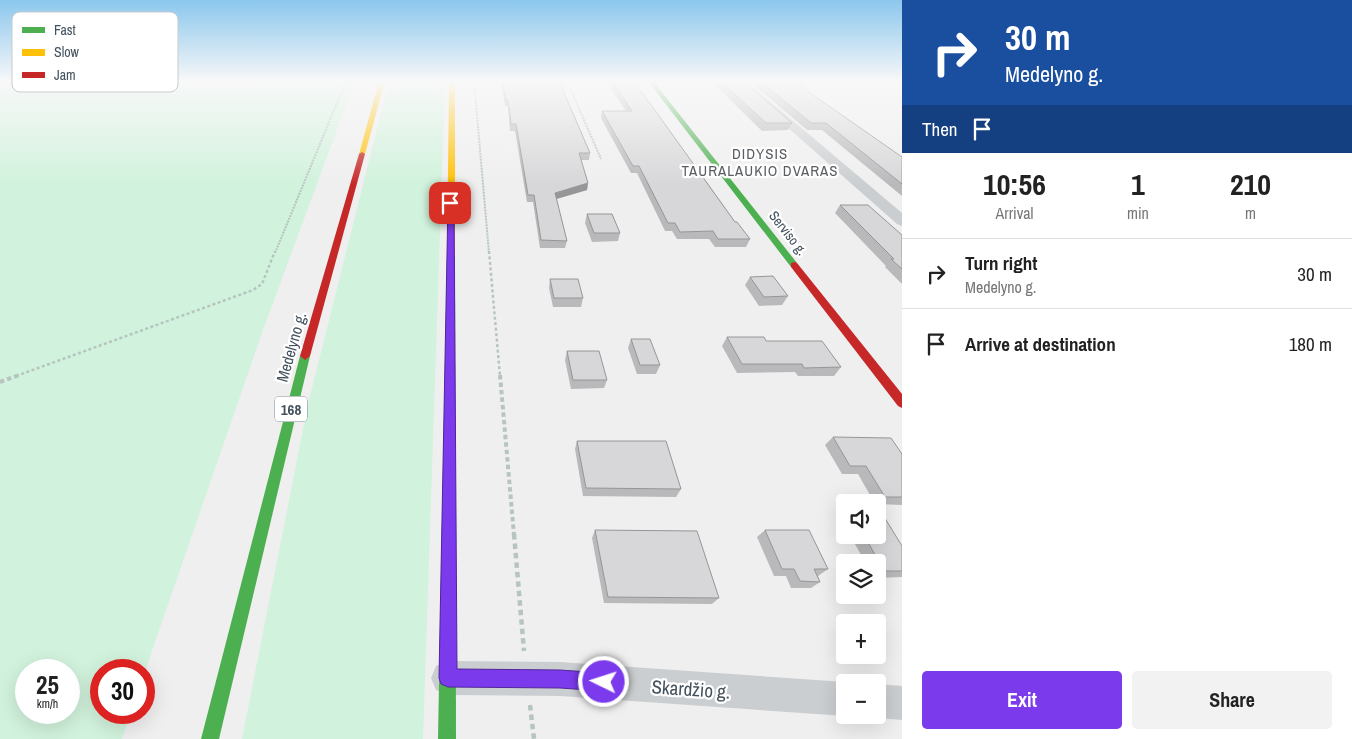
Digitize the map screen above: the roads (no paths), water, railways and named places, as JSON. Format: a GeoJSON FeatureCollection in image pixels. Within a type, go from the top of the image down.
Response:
{"type":"FeatureCollection","features":[{"type":"Feature","properties":{"kind":"main road","name":"Medelyno g."},"geometry":{"type":"LineString","coordinates":[[210,739],[295,393],[372,115]]}},
{"type":"Feature","properties":{"kind":"main road"},"geometry":{"type":"LineString","coordinates":[[447,739],[452,115]]}},
{"type":"Feature","properties":{"kind":"main road","name":"Serviso g."},"geometry":{"type":"LineString","coordinates":[[677,115],[902,403]]}},
{"type":"Feature","properties":{"kind":"street"},"geometry":{"type":"LineString","coordinates":[[780,115],[902,221]]}},
{"type":"Feature","properties":{"kind":"street","name":"Skardžio g."},"geometry":{"type":"LineString","coordinates":[[448,678],[560,679],[836,698]]}},
{"type":"Feature","properties":{"kind":"street"},"geometry":{"type":"LineString","coordinates":[[886,702],[902,703]]}},
{"type":"Feature","properties":{"kind":"district","name":"DIDYSIS TAURALAUKIO DVARAS"},"geometry":{"type":"Point","coordinates":[760,162]}}]}
